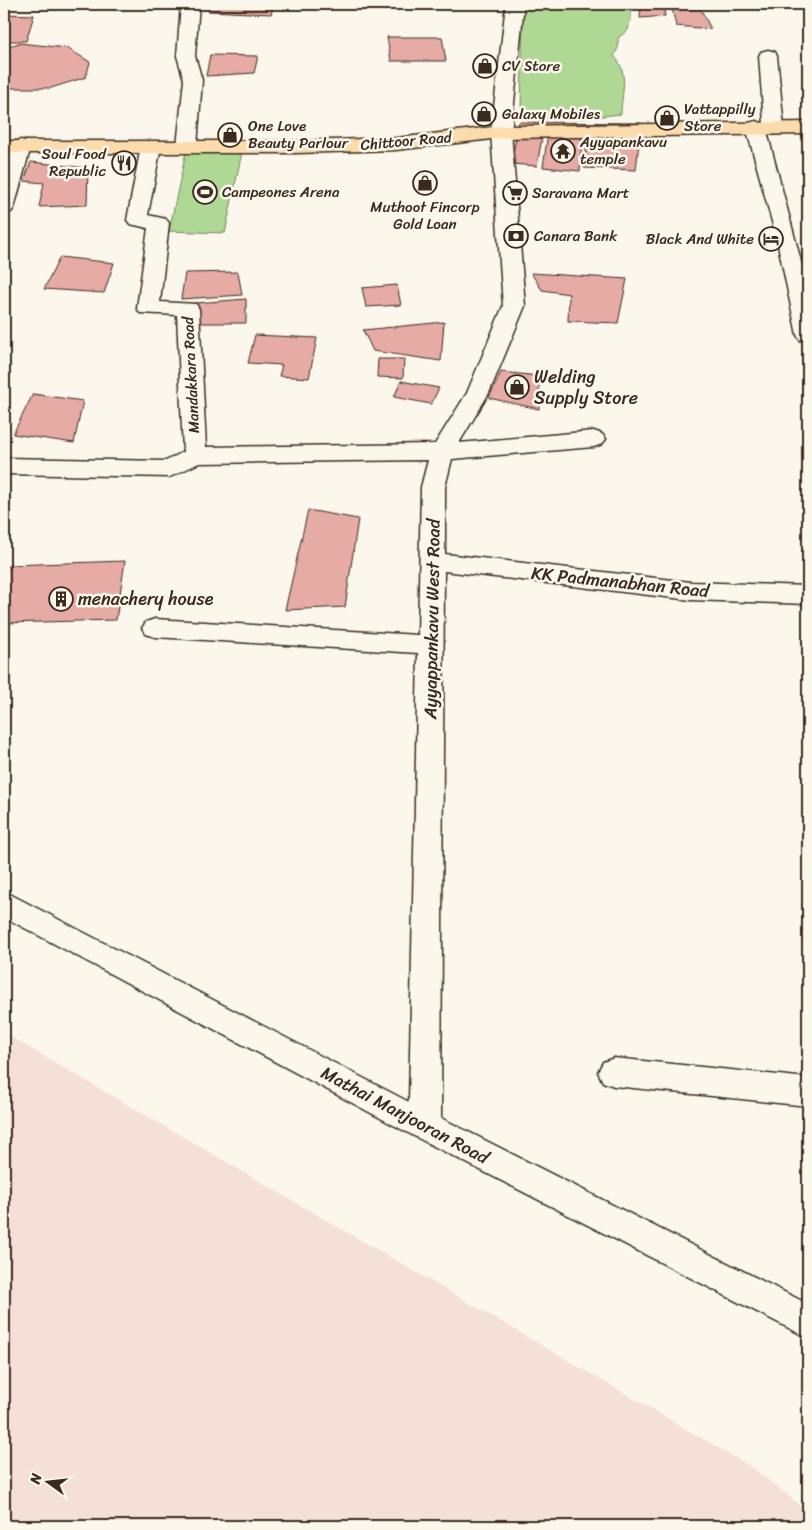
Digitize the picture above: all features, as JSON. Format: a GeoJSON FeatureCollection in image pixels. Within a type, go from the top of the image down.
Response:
{"type":"FeatureCollection","features":[{"type":"Feature","properties":{"kind":"main road","name":"Chittoor Road"},"geometry":{"type":"LineString","coordinates":[[12,146],[297,148],[396,144],[501,132],[765,127],[808,128]]}},
{"type":"Feature","properties":{"kind":"street"},"geometry":{"type":"LineString","coordinates":[[187,146],[193,80],[186,56],[190,4]]}},
{"type":"Feature","properties":{"kind":"street","name":"Ayyappankavu West Road"},"geometry":{"type":"LineString","coordinates":[[425,1126],[433,487],[442,452],[478,393],[514,306],[501,132],[514,4]]}},
{"type":"Feature","properties":{"kind":"street"},"geometry":{"type":"LineString","coordinates":[[768,56],[765,127],[787,240],[806,312],[808,334]]}},
{"type":"Feature","properties":{"kind":"street"},"geometry":{"type":"LineString","coordinates":[[4,208],[12,146]]}},
{"type":"Feature","properties":{"kind":"street","name":"Mandakkara Road"},"geometry":{"type":"LineString","coordinates":[[150,146],[137,220],[159,223],[148,308],[188,308],[195,455]]}},
{"type":"Feature","properties":{"kind":"street","name":"Mandakkara Road"},"geometry":{"type":"LineString","coordinates":[[4,466],[170,469],[195,455],[442,452],[594,439]]}},
{"type":"Feature","properties":{"kind":"street","name":"KK Padmanabhan Road"},"geometry":{"type":"LineString","coordinates":[[433,561],[691,591],[808,595]]}},
{"type":"Feature","properties":{"kind":"street"},"geometry":{"type":"LineString","coordinates":[[154,628],[432,645]]}},
{"type":"Feature","properties":{"kind":"street","name":"Mathai Manjooran Road"},"geometry":{"type":"LineString","coordinates":[[4,903],[425,1126],[808,1322]]}},
{"type":"Feature","properties":{"kind":"street"},"geometry":{"type":"LineString","coordinates":[[614,1072],[808,1092]]}},
{"type":"Feature","properties":{"kind":"shaded area"},"geometry":{"type":"Polygon","coordinates":[[[4,1033],[753,1468],[808,1511],[808,1526],[4,1526],[4,1033]]]}},
{"type":"Feature","properties":{"kind":"green space"},"geometry":{"type":"Polygon","coordinates":[[[523,4],[624,4],[632,11],[628,30],[618,38],[618,48],[614,56],[622,69],[624,84],[621,114],[557,119],[544,118],[521,111],[523,4]]]}},
{"type":"Feature","properties":{"kind":"green space","name":"Campeones Arena"},"geometry":{"type":"Polygon","coordinates":[[[186,152],[242,152],[225,233],[169,231],[186,152]]]}},
{"type":"Feature","properties":{"kind":"building"},"geometry":{"type":"Polygon","coordinates":[[[211,4],[274,4],[271,14],[208,11],[211,4]]]}},
{"type":"Feature","properties":{"kind":"building"},"geometry":{"type":"Polygon","coordinates":[[[641,4],[663,4],[665,16],[640,18],[641,4]]]}},
{"type":"Feature","properties":{"kind":"building"},"geometry":{"type":"Polygon","coordinates":[[[671,4],[698,4],[711,29],[676,26],[671,4]]]}},
{"type":"Feature","properties":{"kind":"building"},"geometry":{"type":"Polygon","coordinates":[[[4,14],[34,15],[26,41],[4,41],[4,14]]]}},
{"type":"Feature","properties":{"kind":"building"},"geometry":{"type":"Polygon","coordinates":[[[387,37],[442,37],[446,61],[391,61],[387,37]]]}},
{"type":"Feature","properties":{"kind":"building"},"geometry":{"type":"Polygon","coordinates":[[[19,43],[67,48],[90,62],[86,77],[51,88],[11,88],[4,83],[4,48],[19,43]]]}},
{"type":"Feature","properties":{"kind":"building"},"geometry":{"type":"Polygon","coordinates":[[[210,55],[258,56],[254,73],[206,76],[210,55]]]}},
{"type":"Feature","properties":{"kind":"building"},"geometry":{"type":"Polygon","coordinates":[[[519,122],[641,123],[636,170],[584,168],[588,132],[543,132],[537,166],[511,164],[519,122]]]}},
{"type":"Feature","properties":{"kind":"building","name":"Ayyapankavu temple"},"geometry":{"type":"Polygon","coordinates":[[[548,133],[582,136],[580,171],[543,167],[548,133]]]}},
{"type":"Feature","properties":{"kind":"building"},"geometry":{"type":"Polygon","coordinates":[[[31,162],[88,168],[87,205],[39,207],[44,183],[24,181],[31,162]]]}},
{"type":"Feature","properties":{"kind":"building"},"geometry":{"type":"Polygon","coordinates":[[[60,257],[114,263],[104,293],[44,289],[60,257]]]}},
{"type":"Feature","properties":{"kind":"building"},"geometry":{"type":"Polygon","coordinates":[[[238,272],[242,295],[181,299],[185,273],[238,272]]]}},
{"type":"Feature","properties":{"kind":"building"},"geometry":{"type":"Polygon","coordinates":[[[531,273],[627,279],[618,323],[568,321],[569,294],[542,290],[531,273]]]}},
{"type":"Feature","properties":{"kind":"building"},"geometry":{"type":"Polygon","coordinates":[[[397,285],[401,305],[366,307],[362,288],[397,285]]]}},
{"type":"Feature","properties":{"kind":"building"},"geometry":{"type":"Polygon","coordinates":[[[246,299],[246,323],[175,323],[184,304],[246,299]]]}},
{"type":"Feature","properties":{"kind":"building"},"geometry":{"type":"Polygon","coordinates":[[[444,322],[441,361],[373,351],[363,330],[444,322]]]}},
{"type":"Feature","properties":{"kind":"building"},"geometry":{"type":"Polygon","coordinates":[[[255,335],[317,338],[309,378],[279,376],[282,365],[248,363],[255,335]]]}},
{"type":"Feature","properties":{"kind":"building"},"geometry":{"type":"Polygon","coordinates":[[[378,359],[404,359],[403,378],[377,377],[378,359]]]}},
{"type":"Feature","properties":{"kind":"building","name":"Welding Supply Store"},"geometry":{"type":"Polygon","coordinates":[[[501,372],[539,376],[539,409],[489,398],[501,372]]]}},
{"type":"Feature","properties":{"kind":"building"},"geometry":{"type":"Polygon","coordinates":[[[401,381],[439,388],[431,404],[394,397],[401,381]]]}},
{"type":"Feature","properties":{"kind":"building"},"geometry":{"type":"Polygon","coordinates":[[[33,394],[83,401],[74,443],[13,434],[33,394]]]}},
{"type":"Feature","properties":{"kind":"building"},"geometry":{"type":"Polygon","coordinates":[[[308,510],[358,519],[345,607],[285,610],[308,510]]]}},
{"type":"Feature","properties":{"kind":"building","name":"menachery house"},"geometry":{"type":"Polygon","coordinates":[[[125,561],[116,620],[4,623],[4,578],[9,565],[125,561]]]}},
{"type":"Feature","properties":{"kind":"place","name":"CV Store"},"geometry":{"type":"Point","coordinates":[485,66]}},
{"type":"Feature","properties":{"kind":"place","name":"Galaxy Mobiles"},"geometry":{"type":"Point","coordinates":[484,114]}},
{"type":"Feature","properties":{"kind":"place","name":"Vattappilly Store"},"geometry":{"type":"Point","coordinates":[667,118]}},
{"type":"Feature","properties":{"kind":"place","name":"One Love Beauty Parlour"},"geometry":{"type":"Point","coordinates":[230,135]}},
{"type":"Feature","properties":{"kind":"place","name":"Ayyapankavu temple"},"geometry":{"type":"Point","coordinates":[563,151]}},
{"type":"Feature","properties":{"kind":"place","name":"Soul Food Republic"},"geometry":{"type":"Point","coordinates":[124,163]}},
{"type":"Feature","properties":{"kind":"place","name":"Muthoot Fincorp Gold Loan"},"geometry":{"type":"Point","coordinates":[425,183]}},
{"type":"Feature","properties":{"kind":"place","name":"Campeones Arena"},"geometry":{"type":"Point","coordinates":[205,192]}},
{"type":"Feature","properties":{"kind":"place","name":"Saravana Mart"},"geometry":{"type":"Point","coordinates":[515,193]}},
{"type":"Feature","properties":{"kind":"place","name":"Canara Bank"},"geometry":{"type":"Point","coordinates":[516,236]}},
{"type":"Feature","properties":{"kind":"place","name":"Black And White"},"geometry":{"type":"Point","coordinates":[771,239]}},
{"type":"Feature","properties":{"kind":"place","name":"Welding Supply Store"},"geometry":{"type":"Point","coordinates":[517,387]}},
{"type":"Feature","properties":{"kind":"place","name":"menachery house"},"geometry":{"type":"Point","coordinates":[61,599]}}]}
